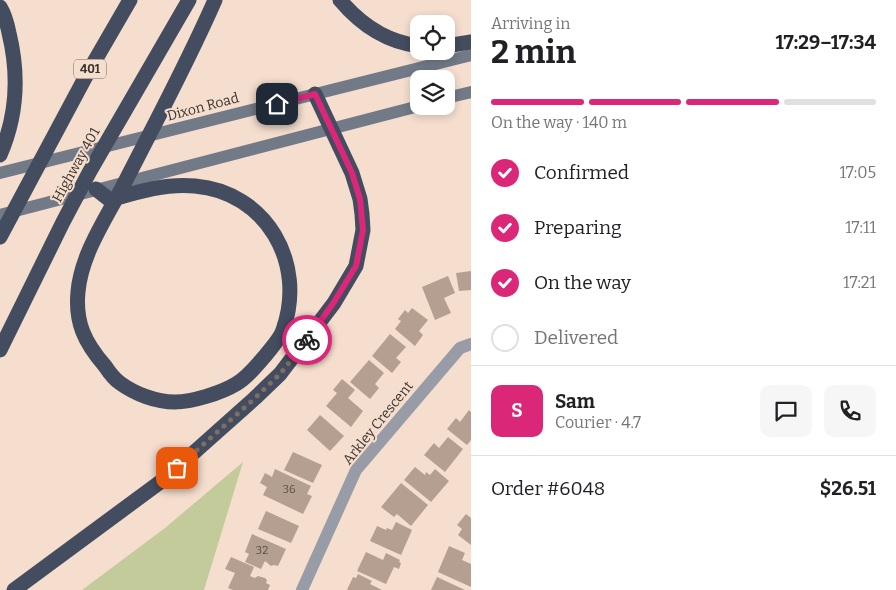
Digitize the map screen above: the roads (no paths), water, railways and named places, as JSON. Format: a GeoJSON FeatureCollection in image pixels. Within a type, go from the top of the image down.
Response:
{"type":"FeatureCollection","features":[{"type":"Feature","properties":{"kind":"highway","name":"401"},"geometry":{"type":"LineString","coordinates":[[0,237],[52,138],[130,0]]}},
{"type":"Feature","properties":{"kind":"highway","name":"Highway 401"},"geometry":{"type":"LineString","coordinates":[[0,350],[63,222],[118,122],[189,0]]}},
{"type":"Feature","properties":{"kind":"highway"},"geometry":{"type":"LineString","coordinates":[[96,189],[110,200],[168,186],[206,188],[235,197],[262,218],[271,230],[281,246],[287,263],[290,291],[289,307],[283,332],[252,371],[235,385],[209,396],[175,402],[146,397],[118,382],[90,349],[78,320],[78,292],[82,264],[111,208],[160,114],[215,0]]}},
{"type":"Feature","properties":{"kind":"highway"},"geometry":{"type":"LineString","coordinates":[[340,0],[368,27],[394,40],[410,44]]}},
{"type":"Feature","properties":{"kind":"highway"},"geometry":{"type":"LineString","coordinates":[[0,7],[4,14],[13,49],[15,73],[14,106],[10,127],[1,154]]}},
{"type":"Feature","properties":{"kind":"highway"},"geometry":{"type":"LineString","coordinates":[[455,45],[471,42]]}},
{"type":"Feature","properties":{"kind":"highway"},"geometry":{"type":"LineString","coordinates":[[14,590],[164,480],[255,398],[280,374],[334,302],[356,266],[363,230],[357,186],[315,94]]}},
{"type":"Feature","properties":{"kind":"main road","name":"Dixon Road"},"geometry":{"type":"LineString","coordinates":[[0,174],[471,55]]}},
{"type":"Feature","properties":{"kind":"main road"},"geometry":{"type":"LineString","coordinates":[[455,96],[471,92]]}},
{"type":"Feature","properties":{"kind":"main road"},"geometry":{"type":"LineString","coordinates":[[0,215],[410,108]]}},
{"type":"Feature","properties":{"kind":"street","name":"Arkley Crescent"},"geometry":{"type":"LineString","coordinates":[[302,590],[356,470],[460,348],[471,344]]}}]}
